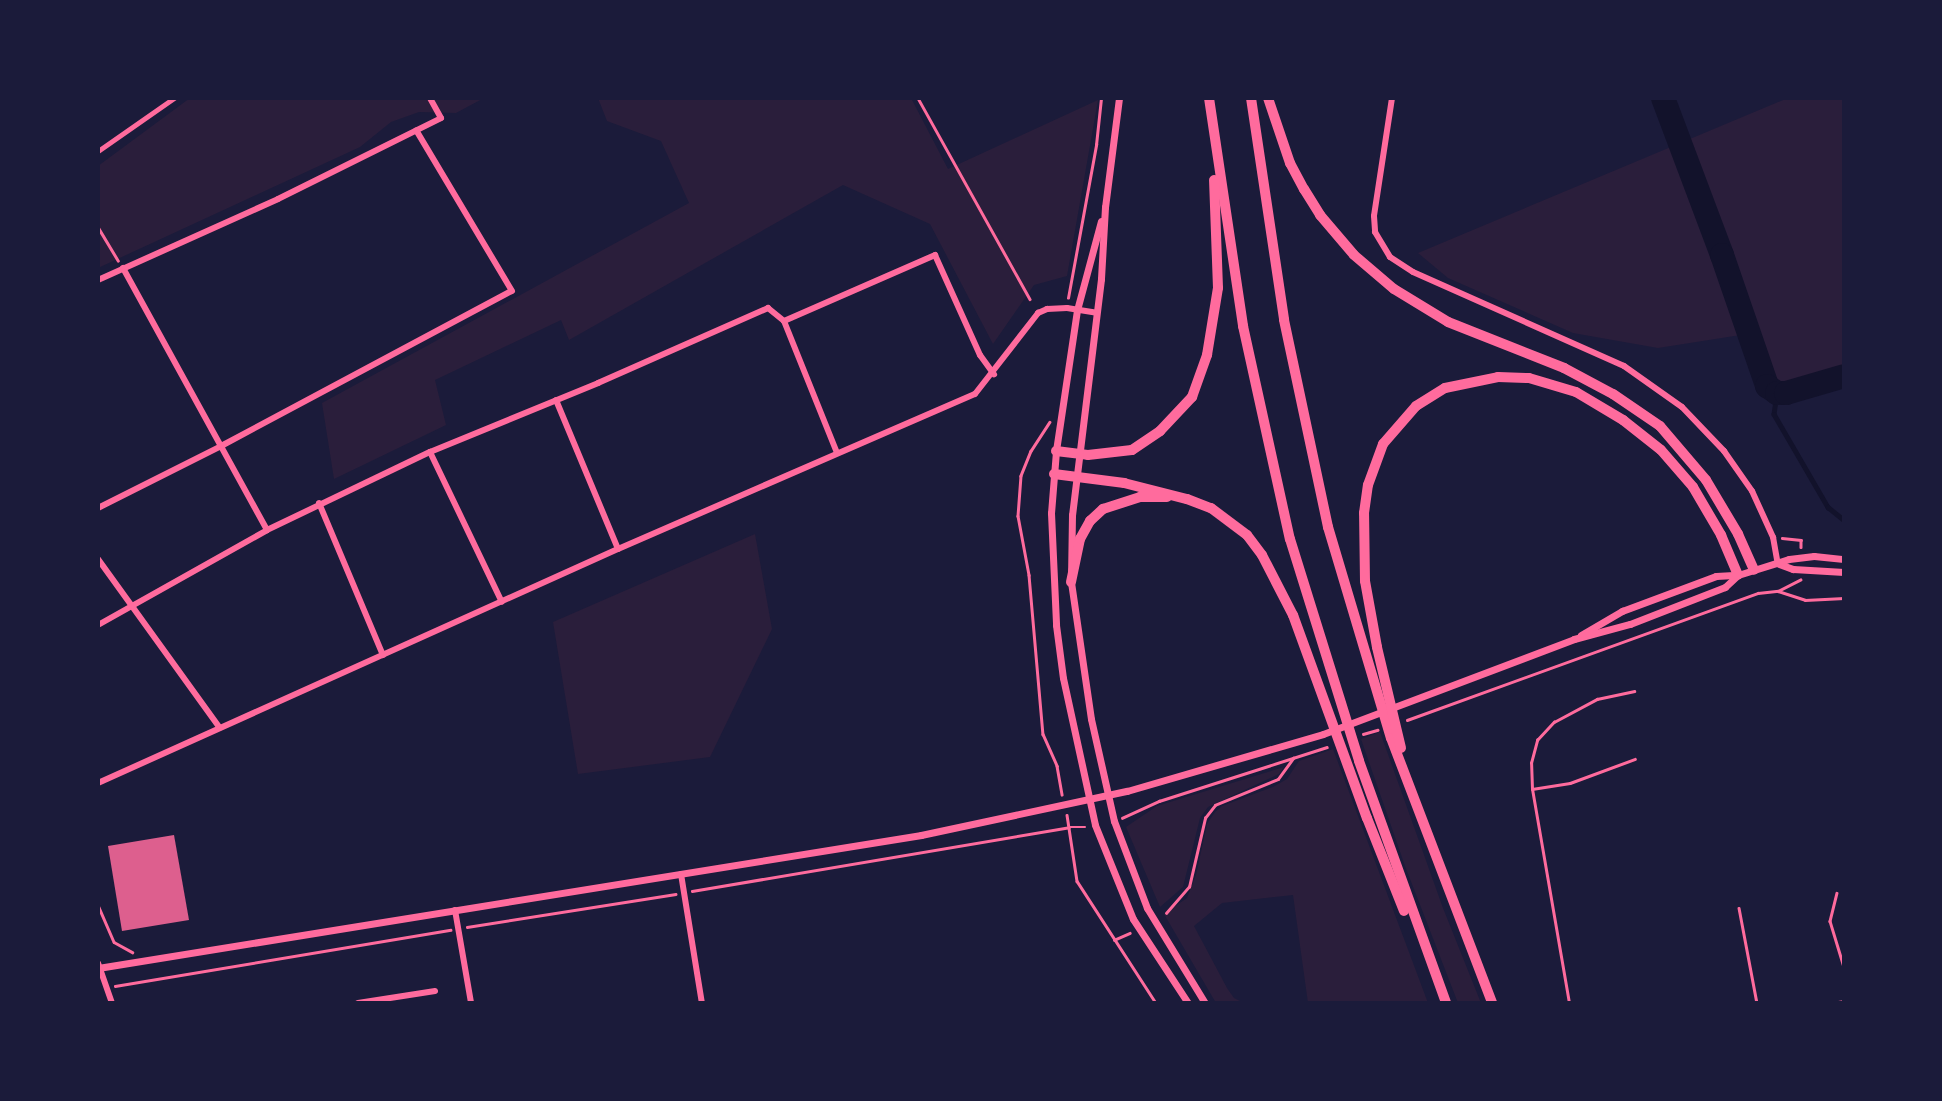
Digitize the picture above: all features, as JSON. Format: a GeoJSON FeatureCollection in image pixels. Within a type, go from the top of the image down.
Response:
{"type":"FeatureCollection","features":[{"type":"Feature","properties":{"kind":"highway"},"geometry":{"type":"LineString","coordinates":[[1251,98],[1284,320],[1328,527],[1387,726],[1492,1003]]}},
{"type":"Feature","properties":{"kind":"highway"},"geometry":{"type":"LineString","coordinates":[[1268,98],[1290,163],[1304,189],[1320,215],[1353,255],[1394,289],[1448,322],[1564,368],[1613,394],[1660,426],[1706,480],[1738,534],[1754,570]]}},
{"type":"Feature","properties":{"kind":"highway"},"geometry":{"type":"LineString","coordinates":[[1056,451],[1111,454],[1132,450],[1147,442],[1178,415],[1192,397],[1201,376],[1218,288],[1209,101]]}},
{"type":"Feature","properties":{"kind":"highway"},"geometry":{"type":"LineString","coordinates":[[1209,101],[1243,326],[1290,539],[1359,761],[1432,970]]}},
{"type":"Feature","properties":{"kind":"highway"},"geometry":{"type":"LineString","coordinates":[[1421,818],[1377,647],[1363,547],[1366,494],[1375,462],[1383,444],[1416,406],[1445,388],[1498,377],[1529,378],[1576,392],[1623,419],[1676,466],[1706,506],[1738,575]]}},
{"type":"Feature","properties":{"kind":"highway"},"geometry":{"type":"LineString","coordinates":[[1054,474],[1125,483],[1187,499],[1220,514],[1247,535],[1281,589],[1293,615],[1388,872],[1446,1003]]}},
{"type":"Feature","properties":{"kind":"highway"},"geometry":{"type":"LineString","coordinates":[[1071,582],[1080,539],[1090,520],[1103,509],[1140,496],[1187,499]]}},
{"type":"Feature","properties":{"kind":"street"},"geometry":{"type":"LineString","coordinates":[[98,151],[174,98]]}},
{"type":"Feature","properties":{"kind":"street"},"geometry":{"type":"LineString","coordinates":[[98,280],[278,199],[441,118],[430,98]]}},
{"type":"Feature","properties":{"kind":"street"},"geometry":{"type":"LineString","coordinates":[[1119,98],[1105,207],[1097,313],[1076,476],[1070,544],[1071,582],[1091,719],[1114,821],[1147,908],[1205,1003]]}},
{"type":"Feature","properties":{"kind":"street"},"geometry":{"type":"LineString","coordinates":[[1392,98],[1374,216],[1376,232],[1390,257],[1413,272],[1624,366],[1682,407],[1739,471],[1773,537],[1778,564]]}},
{"type":"Feature","properties":{"kind":"street"},"geometry":{"type":"LineString","coordinates":[[98,508],[223,445],[512,290],[416,130]]}},
{"type":"Feature","properties":{"kind":"street"},"geometry":{"type":"LineString","coordinates":[[1105,207],[1077,310],[1056,451],[1051,534],[1056,625],[1063,678],[1095,825],[1133,919],[1188,1003]]}},
{"type":"Feature","properties":{"kind":"street"},"geometry":{"type":"LineString","coordinates":[[785,321],[935,255],[980,355],[993,374]]}},
{"type":"Feature","properties":{"kind":"street"},"geometry":{"type":"LineString","coordinates":[[123,268],[223,445],[267,530]]}},
{"type":"Feature","properties":{"kind":"street"},"geometry":{"type":"LineString","coordinates":[[98,625],[319,503],[430,452],[768,307],[785,321],[837,453]]}},
{"type":"Feature","properties":{"kind":"street"},"geometry":{"type":"LineString","coordinates":[[98,783],[618,549],[975,394],[1038,313],[1055,308],[1097,313]]}},
{"type":"Feature","properties":{"kind":"street"},"geometry":{"type":"LineString","coordinates":[[556,400],[618,549]]}},
{"type":"Feature","properties":{"kind":"street"},"geometry":{"type":"LineString","coordinates":[[430,452],[502,602]]}},
{"type":"Feature","properties":{"kind":"street"},"geometry":{"type":"LineString","coordinates":[[319,503],[383,655]]}},
{"type":"Feature","properties":{"kind":"street"},"geometry":{"type":"LineString","coordinates":[[98,559],[220,728]]}},
{"type":"Feature","properties":{"kind":"street"},"geometry":{"type":"LineString","coordinates":[[1574,639],[1622,611],[1716,576],[1738,575],[1789,559],[1844,559]]}},
{"type":"Feature","properties":{"kind":"street"},"geometry":{"type":"LineString","coordinates":[[1778,564],[1793,569],[1844,572]]}},
{"type":"Feature","properties":{"kind":"street"},"geometry":{"type":"LineString","coordinates":[[112,1003],[98,967],[921,835],[1181,777],[1323,734],[1574,639],[1630,624],[1726,587],[1738,575]]}},
{"type":"Feature","properties":{"kind":"street"},"geometry":{"type":"LineString","coordinates":[[681,874],[702,1003]]}},
{"type":"Feature","properties":{"kind":"street"},"geometry":{"type":"LineString","coordinates":[[455,910],[471,1003]]}},
{"type":"Feature","properties":{"kind":"street"},"geometry":{"type":"LineString","coordinates":[[358,1003],[399,1000],[435,991]]}},
{"type":"Feature","properties":{"kind":"lane"},"geometry":{"type":"LineString","coordinates":[[1569,1003],[1532,789],[1531,763],[1537,740],[1554,722],[1597,699],[1634,691]]}},
{"type":"Feature","properties":{"kind":"lane"},"geometry":{"type":"LineString","coordinates":[[1532,789],[1570,783],[1635,759]]}},
{"type":"Feature","properties":{"kind":"lane"},"geometry":{"type":"LineString","coordinates":[[1837,892],[1830,920],[1844,967]]}},
{"type":"Feature","properties":{"kind":"lane"},"geometry":{"type":"LineString","coordinates":[[1739,908],[1757,1003]]}},
{"type":"Feature","properties":{"kind":"lane"},"geometry":{"type":"LineString","coordinates":[[1832,1003],[1844,1001]]}},
{"type":"Feature","properties":{"kind":"path"},"geometry":{"type":"LineString","coordinates":[[918,98],[1030,299]]}},
{"type":"Feature","properties":{"kind":"path"},"geometry":{"type":"LineString","coordinates":[[98,227],[123,268]]}},
{"type":"Feature","properties":{"kind":"path"},"geometry":{"type":"LineString","coordinates":[[1773,537],[1801,540]]}},
{"type":"Feature","properties":{"kind":"path"},"geometry":{"type":"LineString","coordinates":[[1399,723],[1758,593],[1778,591],[1805,600],[1844,598]]}},
{"type":"Feature","properties":{"kind":"path"},"geometry":{"type":"LineString","coordinates":[[1351,738],[1387,727]]}},
{"type":"Feature","properties":{"kind":"path"},"geometry":{"type":"LineString","coordinates":[[1114,821],[1158,801],[1328,747]]}},
{"type":"Feature","properties":{"kind":"path"},"geometry":{"type":"LineString","coordinates":[[1166,913],[1189,887],[1205,818],[1216,804],[1278,779],[1293,758]]}},
{"type":"Feature","properties":{"kind":"path"},"geometry":{"type":"LineString","coordinates":[[106,991],[127,982],[684,893],[1069,827],[1095,825]]}},
{"type":"Feature","properties":{"kind":"path"},"geometry":{"type":"LineString","coordinates":[[1069,827],[1077,881],[1156,1003]]}},
{"type":"Feature","properties":{"kind":"path"},"geometry":{"type":"LineString","coordinates":[[98,905],[114,942],[124,950],[140,951]]}},
{"type":"Feature","properties":{"kind":"path"},"geometry":{"type":"LineString","coordinates":[[1114,940],[1130,933]]}},
{"type":"Feature","properties":{"kind":"shaded area"},"geometry":{"type":"Polygon","coordinates":[[[190,98],[484,98],[456,113],[419,112],[391,122],[360,147],[98,268],[98,166],[190,98]]]}},
{"type":"Feature","properties":{"kind":"shaded area"},"geometry":{"type":"Polygon","coordinates":[[[598,98],[911,98],[948,169],[1098,100],[1067,276],[1034,285],[993,344],[930,224],[843,185],[569,340],[561,320],[435,380],[446,425],[334,479],[322,403],[689,203],[661,141],[607,121],[598,98]]]}},
{"type":"Feature","properties":{"kind":"shaded area"},"geometry":{"type":"Polygon","coordinates":[[[1788,98],[1844,98],[1844,376],[1777,393],[1767,386],[1761,375],[1747,334],[1658,348],[1573,333],[1448,278],[1418,253],[1788,98]]]}},
{"type":"Feature","properties":{"kind":"shaded area"},"geometry":{"type":"Polygon","coordinates":[[[1685,148],[1691,148],[1708,187],[1728,239],[1724,243],[1685,148]]]}},
{"type":"Feature","properties":{"kind":"shaded area"},"geometry":{"type":"Polygon","coordinates":[[[755,534],[772,629],[710,757],[578,774],[553,622],[755,534]]]}},
{"type":"Feature","properties":{"kind":"shaded area"},"geometry":{"type":"Polygon","coordinates":[[[1380,732],[1443,908],[1481,1003],[1458,1003],[1405,866],[1361,739],[1380,732]]]}},
{"type":"Feature","properties":{"kind":"shaded area"},"geometry":{"type":"Polygon","coordinates":[[[1333,749],[1428,1003],[1308,1003],[1293,895],[1222,903],[1194,926],[1227,988],[1234,998],[1244,1003],[1216,1003],[1164,914],[1187,898],[1196,875],[1207,824],[1215,812],[1222,806],[1287,779],[1299,761],[1333,749]]]}},
{"type":"Feature","properties":{"kind":"shaded area"},"geometry":{"type":"Polygon","coordinates":[[[1284,767],[1279,774],[1208,807],[1200,818],[1183,887],[1160,907],[1126,827],[1157,806],[1284,767]]]}},
{"type":"Feature","properties":{"kind":"building"},"geometry":{"type":"Polygon","coordinates":[[[174,835],[189,920],[122,931],[108,846],[174,835]]]}},
{"type":"Feature","properties":{"kind":"waterway"},"geometry":{"type":"LineString","coordinates":[[1663,98],[1722,255],[1767,386],[1777,393],[1786,393],[1844,376]]}},
{"type":"Feature","properties":{"kind":"waterway"},"geometry":{"type":"LineString","coordinates":[[1777,393],[1774,414],[1828,507],[1844,520]]}}]}
